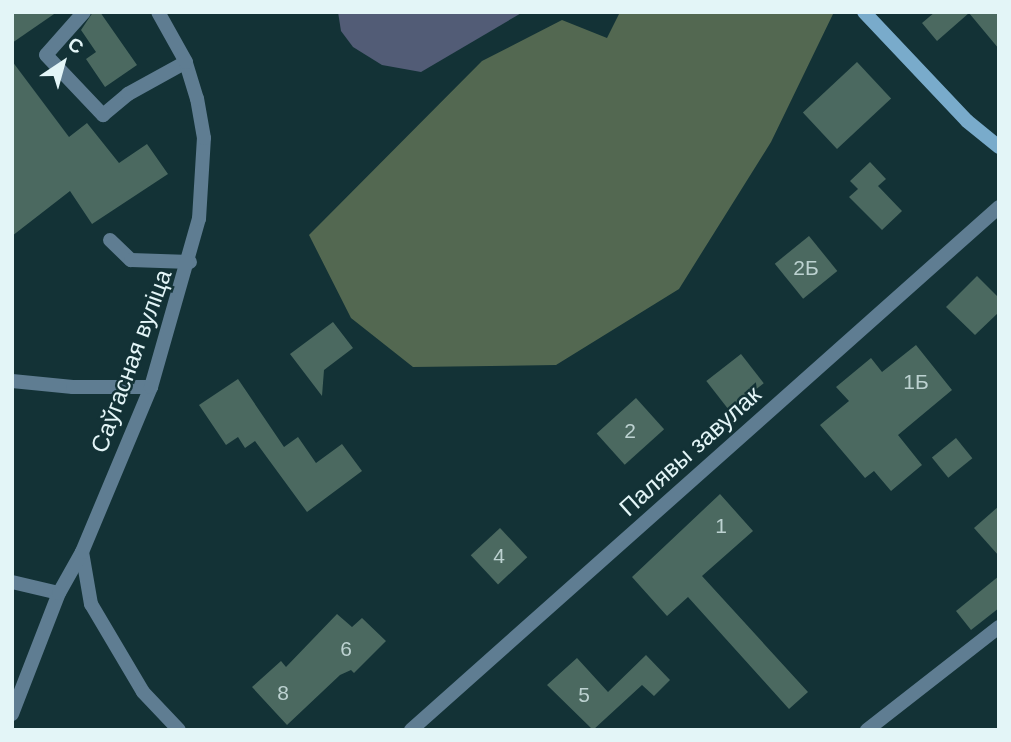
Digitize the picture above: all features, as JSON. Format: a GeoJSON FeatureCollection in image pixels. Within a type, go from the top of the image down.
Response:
{"type":"FeatureCollection","features":[{"type":"Feature","properties":{"kind":"main road"},"geometry":{"type":"LineString","coordinates":[[864,12],[974,128],[999,147]]}},
{"type":"Feature","properties":{"kind":"street"},"geometry":{"type":"LineString","coordinates":[[84,12],[46,55],[103,115],[128,94],[186,62]]}},
{"type":"Feature","properties":{"kind":"street","name":"Саўгасная вуліца"},"geometry":{"type":"LineString","coordinates":[[12,714],[59,593],[82,552],[151,387],[190,262],[204,184],[204,138],[186,62],[158,12]]}},
{"type":"Feature","properties":{"kind":"street","name":"Палявы завулак"},"geometry":{"type":"LineString","coordinates":[[411,730],[999,206]]}},
{"type":"Feature","properties":{"kind":"street"},"geometry":{"type":"LineString","coordinates":[[110,240],[131,260],[190,262]]}},
{"type":"Feature","properties":{"kind":"street"},"geometry":{"type":"LineString","coordinates":[[12,381],[73,387],[151,387]]}},
{"type":"Feature","properties":{"kind":"street"},"geometry":{"type":"LineString","coordinates":[[82,552],[91,604],[143,692],[179,730]]}},
{"type":"Feature","properties":{"kind":"street"},"geometry":{"type":"LineString","coordinates":[[12,582],[59,593]]}},
{"type":"Feature","properties":{"kind":"street"},"geometry":{"type":"LineString","coordinates":[[867,730],[999,627]]}},
{"type":"Feature","properties":{"kind":"green space"},"geometry":{"type":"Polygon","coordinates":[[[620,12],[834,12],[771,142],[679,289],[556,365],[413,367],[351,318],[309,235],[482,61],[562,20],[607,38],[620,12]]]}},
{"type":"Feature","properties":{"kind":"water"},"geometry":{"type":"Polygon","coordinates":[[[338,12],[523,12],[421,72],[382,65],[353,47],[341,31],[338,12]]]}},
{"type":"Feature","properties":{"kind":"building"},"geometry":{"type":"Polygon","coordinates":[[[12,12],[57,12],[12,43],[12,12]]]}},
{"type":"Feature","properties":{"kind":"building"},"geometry":{"type":"Polygon","coordinates":[[[93,12],[100,12],[137,65],[105,87],[86,59],[96,52],[81,30],[93,12]]]}},
{"type":"Feature","properties":{"kind":"building"},"geometry":{"type":"Polygon","coordinates":[[[935,12],[999,12],[999,49],[969,13],[937,41],[922,23],[935,12]]]}},
{"type":"Feature","properties":{"kind":"building"},"geometry":{"type":"Polygon","coordinates":[[[12,61],[69,137],[87,123],[119,163],[147,144],[168,174],[92,224],[70,191],[12,236],[12,61]]]}},
{"type":"Feature","properties":{"kind":"building"},"geometry":{"type":"Polygon","coordinates":[[[857,62],[891,99],[837,149],[803,112],[857,62]]]}},
{"type":"Feature","properties":{"kind":"building"},"geometry":{"type":"Polygon","coordinates":[[[870,162],[886,179],[878,186],[902,211],[882,230],[849,197],[858,189],[850,181],[870,162]]]}},
{"type":"Feature","properties":{"kind":"building"},"geometry":{"type":"Polygon","coordinates":[[[809,236],[837,271],[803,299],[775,264],[809,236]]]}},
{"type":"Feature","properties":{"kind":"building"},"geometry":{"type":"Polygon","coordinates":[[[977,276],[999,298],[999,312],[975,335],[946,307],[977,276]]]}},
{"type":"Feature","properties":{"kind":"building"},"geometry":{"type":"Polygon","coordinates":[[[333,322],[353,348],[324,370],[322,396],[290,354],[333,322]]]}},
{"type":"Feature","properties":{"kind":"building"},"geometry":{"type":"Polygon","coordinates":[[[916,345],[952,390],[898,435],[922,465],[891,491],[874,471],[865,478],[820,425],[849,401],[836,387],[871,358],[882,372],[916,345]]]}},
{"type":"Feature","properties":{"kind":"building"},"geometry":{"type":"Polygon","coordinates":[[[741,354],[764,383],[729,410],[706,381],[741,354]]]}},
{"type":"Feature","properties":{"kind":"building"},"geometry":{"type":"Polygon","coordinates":[[[238,379],[284,447],[298,437],[316,463],[342,444],[362,471],[307,512],[255,441],[245,448],[238,437],[226,445],[199,405],[238,379]]]}},
{"type":"Feature","properties":{"kind":"building"},"geometry":{"type":"Polygon","coordinates":[[[636,398],[664,429],[625,465],[597,433],[636,398]]]}},
{"type":"Feature","properties":{"kind":"building"},"geometry":{"type":"Polygon","coordinates":[[[956,438],[972,458],[948,478],[932,458],[956,438]]]}},
{"type":"Feature","properties":{"kind":"building"},"geometry":{"type":"Polygon","coordinates":[[[720,494],[753,531],[702,576],[808,692],[789,709],[688,597],[667,616],[632,577],[720,494]]]}},
{"type":"Feature","properties":{"kind":"building"},"geometry":{"type":"Polygon","coordinates":[[[999,506],[999,556],[974,528],[999,506]]]}},
{"type":"Feature","properties":{"kind":"building"},"geometry":{"type":"Polygon","coordinates":[[[500,528],[527,557],[498,585],[471,555],[500,528]]]}},
{"type":"Feature","properties":{"kind":"building"},"geometry":{"type":"Polygon","coordinates":[[[999,576],[999,608],[971,630],[956,611],[999,576]]]}},
{"type":"Feature","properties":{"kind":"building"},"geometry":{"type":"Polygon","coordinates":[[[337,614],[352,627],[362,618],[386,641],[354,673],[351,670],[340,675],[287,725],[252,687],[281,661],[286,667],[337,614]]]}},
{"type":"Feature","properties":{"kind":"building"},"geometry":{"type":"Polygon","coordinates":[[[646,655],[670,680],[654,696],[642,685],[593,730],[547,685],[577,658],[608,692],[646,655]]]}}]}
